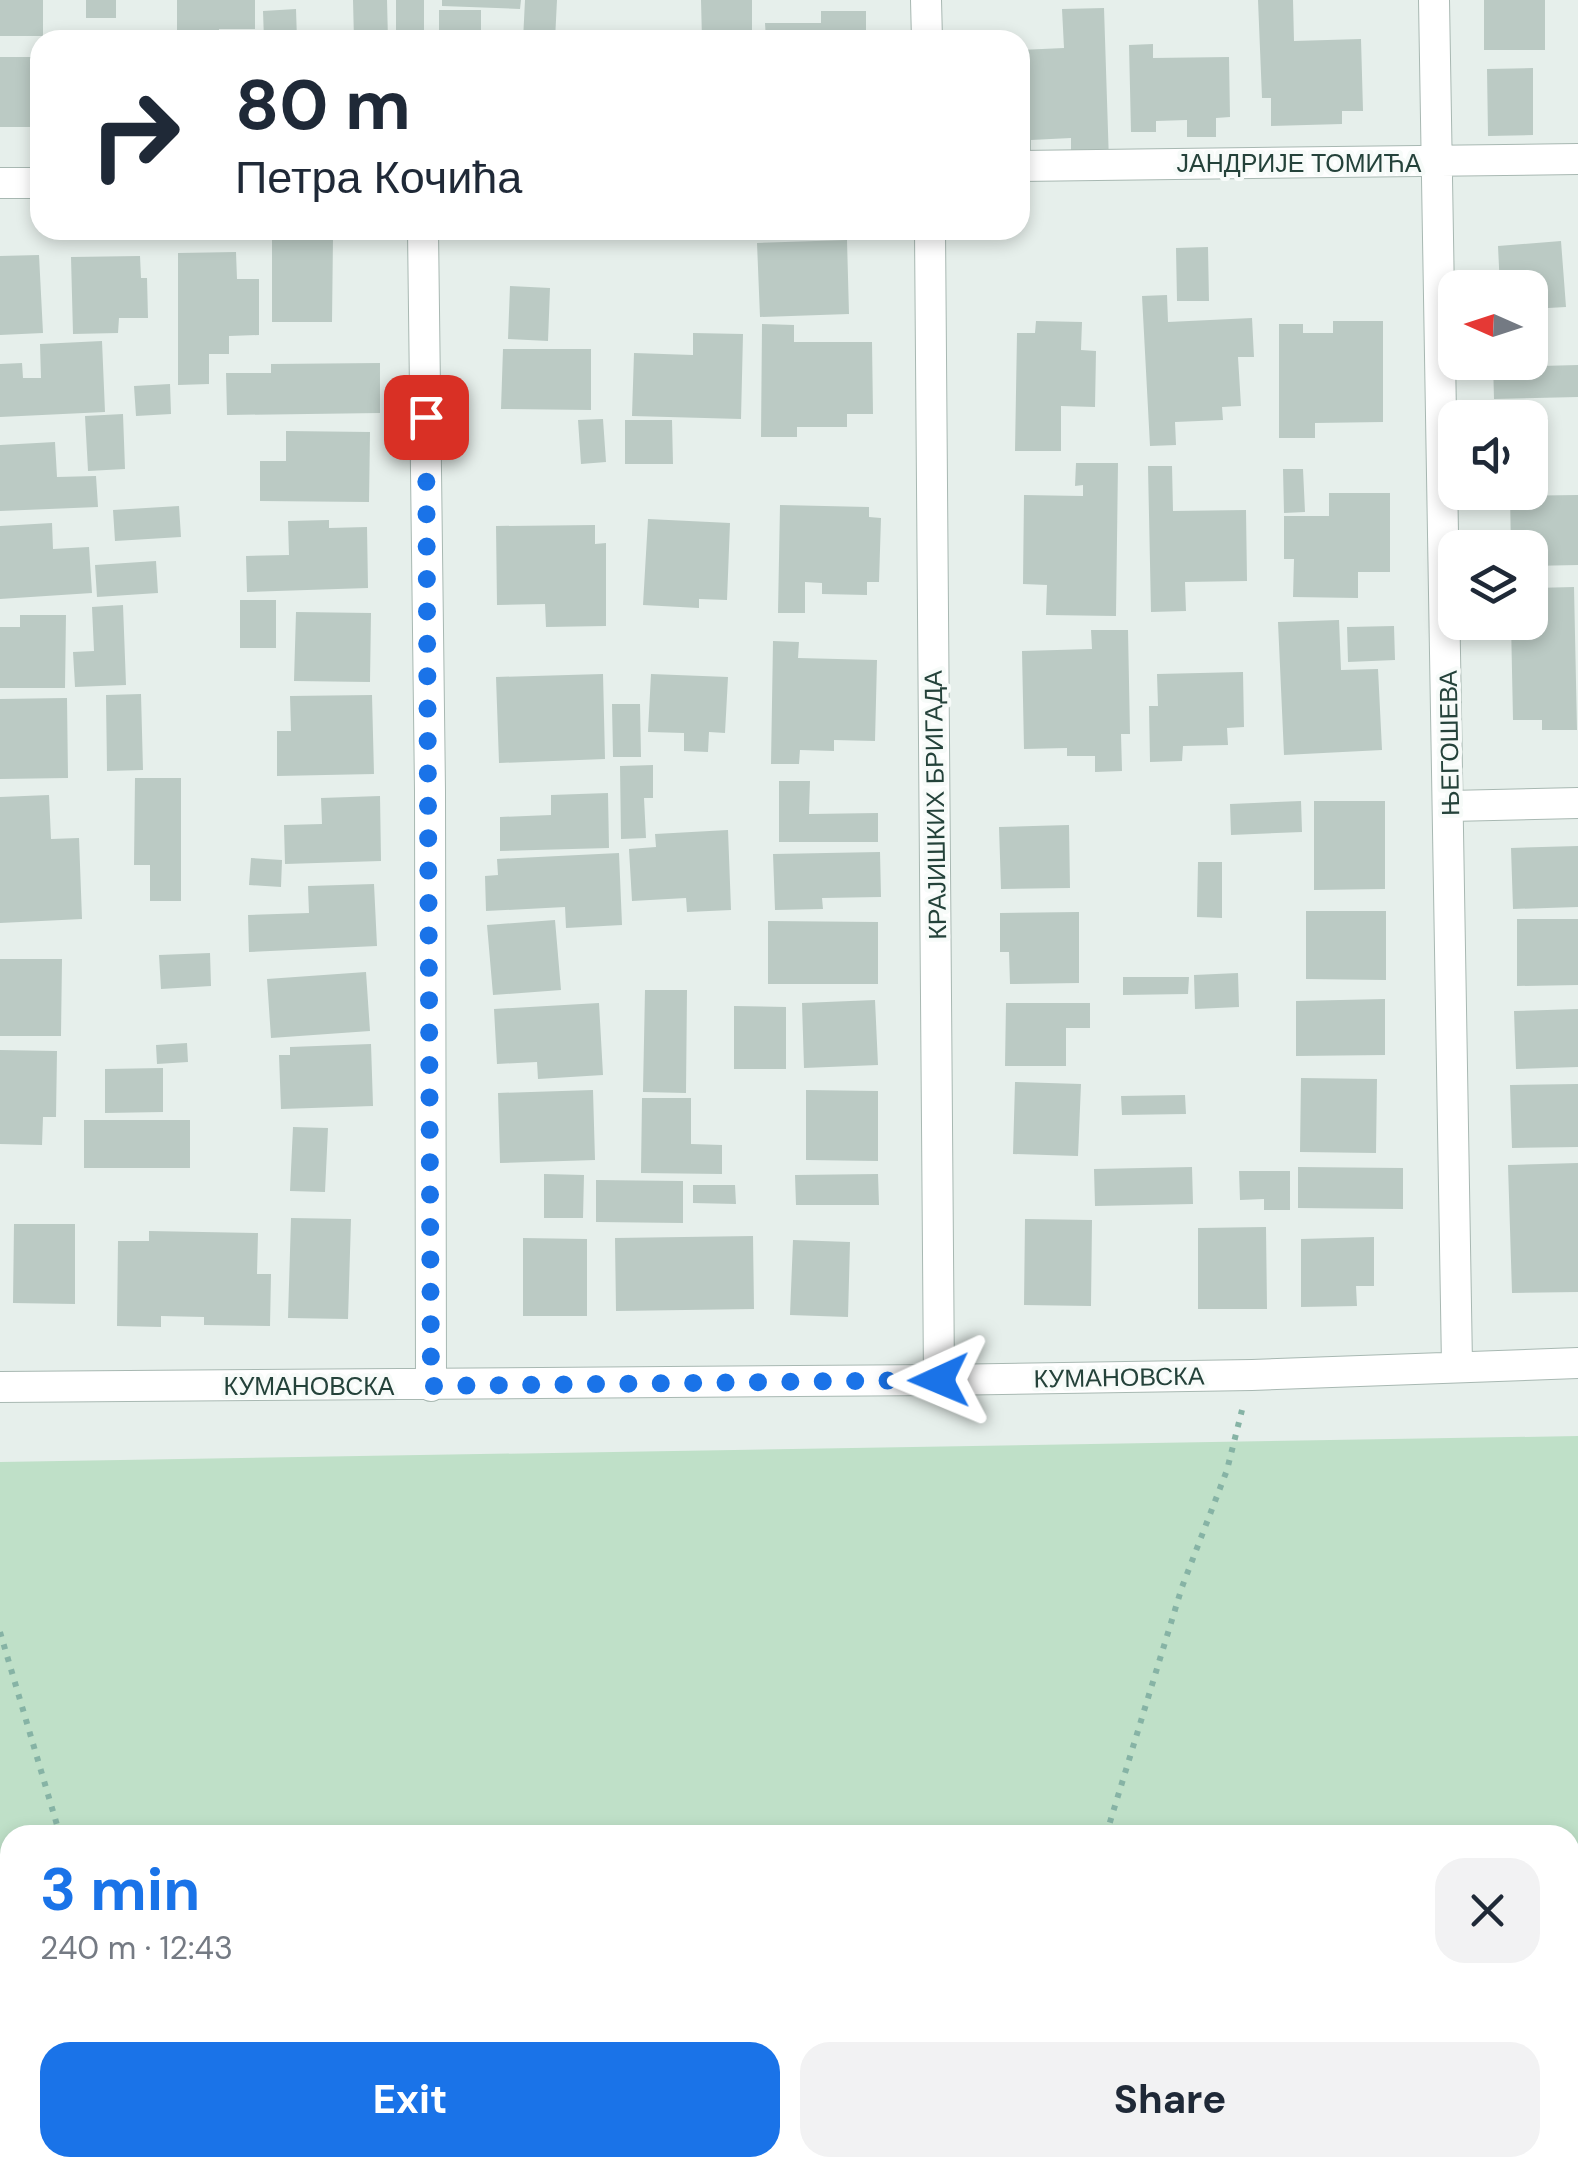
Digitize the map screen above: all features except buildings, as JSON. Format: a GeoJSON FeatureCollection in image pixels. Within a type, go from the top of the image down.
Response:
{"type":"FeatureCollection","features":[{"type":"Feature","properties":{"kind":"street"},"geometry":{"type":"LineString","coordinates":[[926,0],[927,30]]}},
{"type":"Feature","properties":{"kind":"street","name":"ЊЕГОШЕВА"},"geometry":{"type":"LineString","coordinates":[[1434,0],[1457,1365]]}},
{"type":"Feature","properties":{"kind":"street","name":"ЈАНДРИЈЕ ТОМИЋА"},"geometry":{"type":"LineString","coordinates":[[1030,166],[1578,158]]}},
{"type":"Feature","properties":{"kind":"street"},"geometry":{"type":"LineString","coordinates":[[0,183],[30,182]]}},
{"type":"Feature","properties":{"kind":"street"},"geometry":{"type":"LineString","coordinates":[[423,240],[430,791],[431,1386]]}},
{"type":"Feature","properties":{"kind":"street","name":"КРАЈИШКИХ БРИГАДА"},"geometry":{"type":"LineString","coordinates":[[930,240],[939,1380]]}},
{"type":"Feature","properties":{"kind":"street"},"geometry":{"type":"LineString","coordinates":[[1450,806],[1578,803]]}},
{"type":"Feature","properties":{"kind":"street","name":"КУМАНОВСКА"},"geometry":{"type":"LineString","coordinates":[[0,1388],[939,1380],[1252,1375],[1578,1363]]}},
{"type":"Feature","properties":{"kind":"path"},"geometry":{"type":"LineString","coordinates":[[1109,1825],[1182,1587],[1226,1470],[1252,1375]]}},
{"type":"Feature","properties":{"kind":"path"},"geometry":{"type":"LineString","coordinates":[[0,1632],[57,1825]]}},
{"type":"Feature","properties":{"kind":"green space"},"geometry":{"type":"Polygon","coordinates":[[[1578,1436],[1578,1825],[0,1825],[0,1462],[1578,1436]]]}},
{"type":"Feature","properties":{"kind":"route"},"geometry":{"type":"LineString","coordinates":[[426,417],[431,1386],[939,1380]]}}]}
